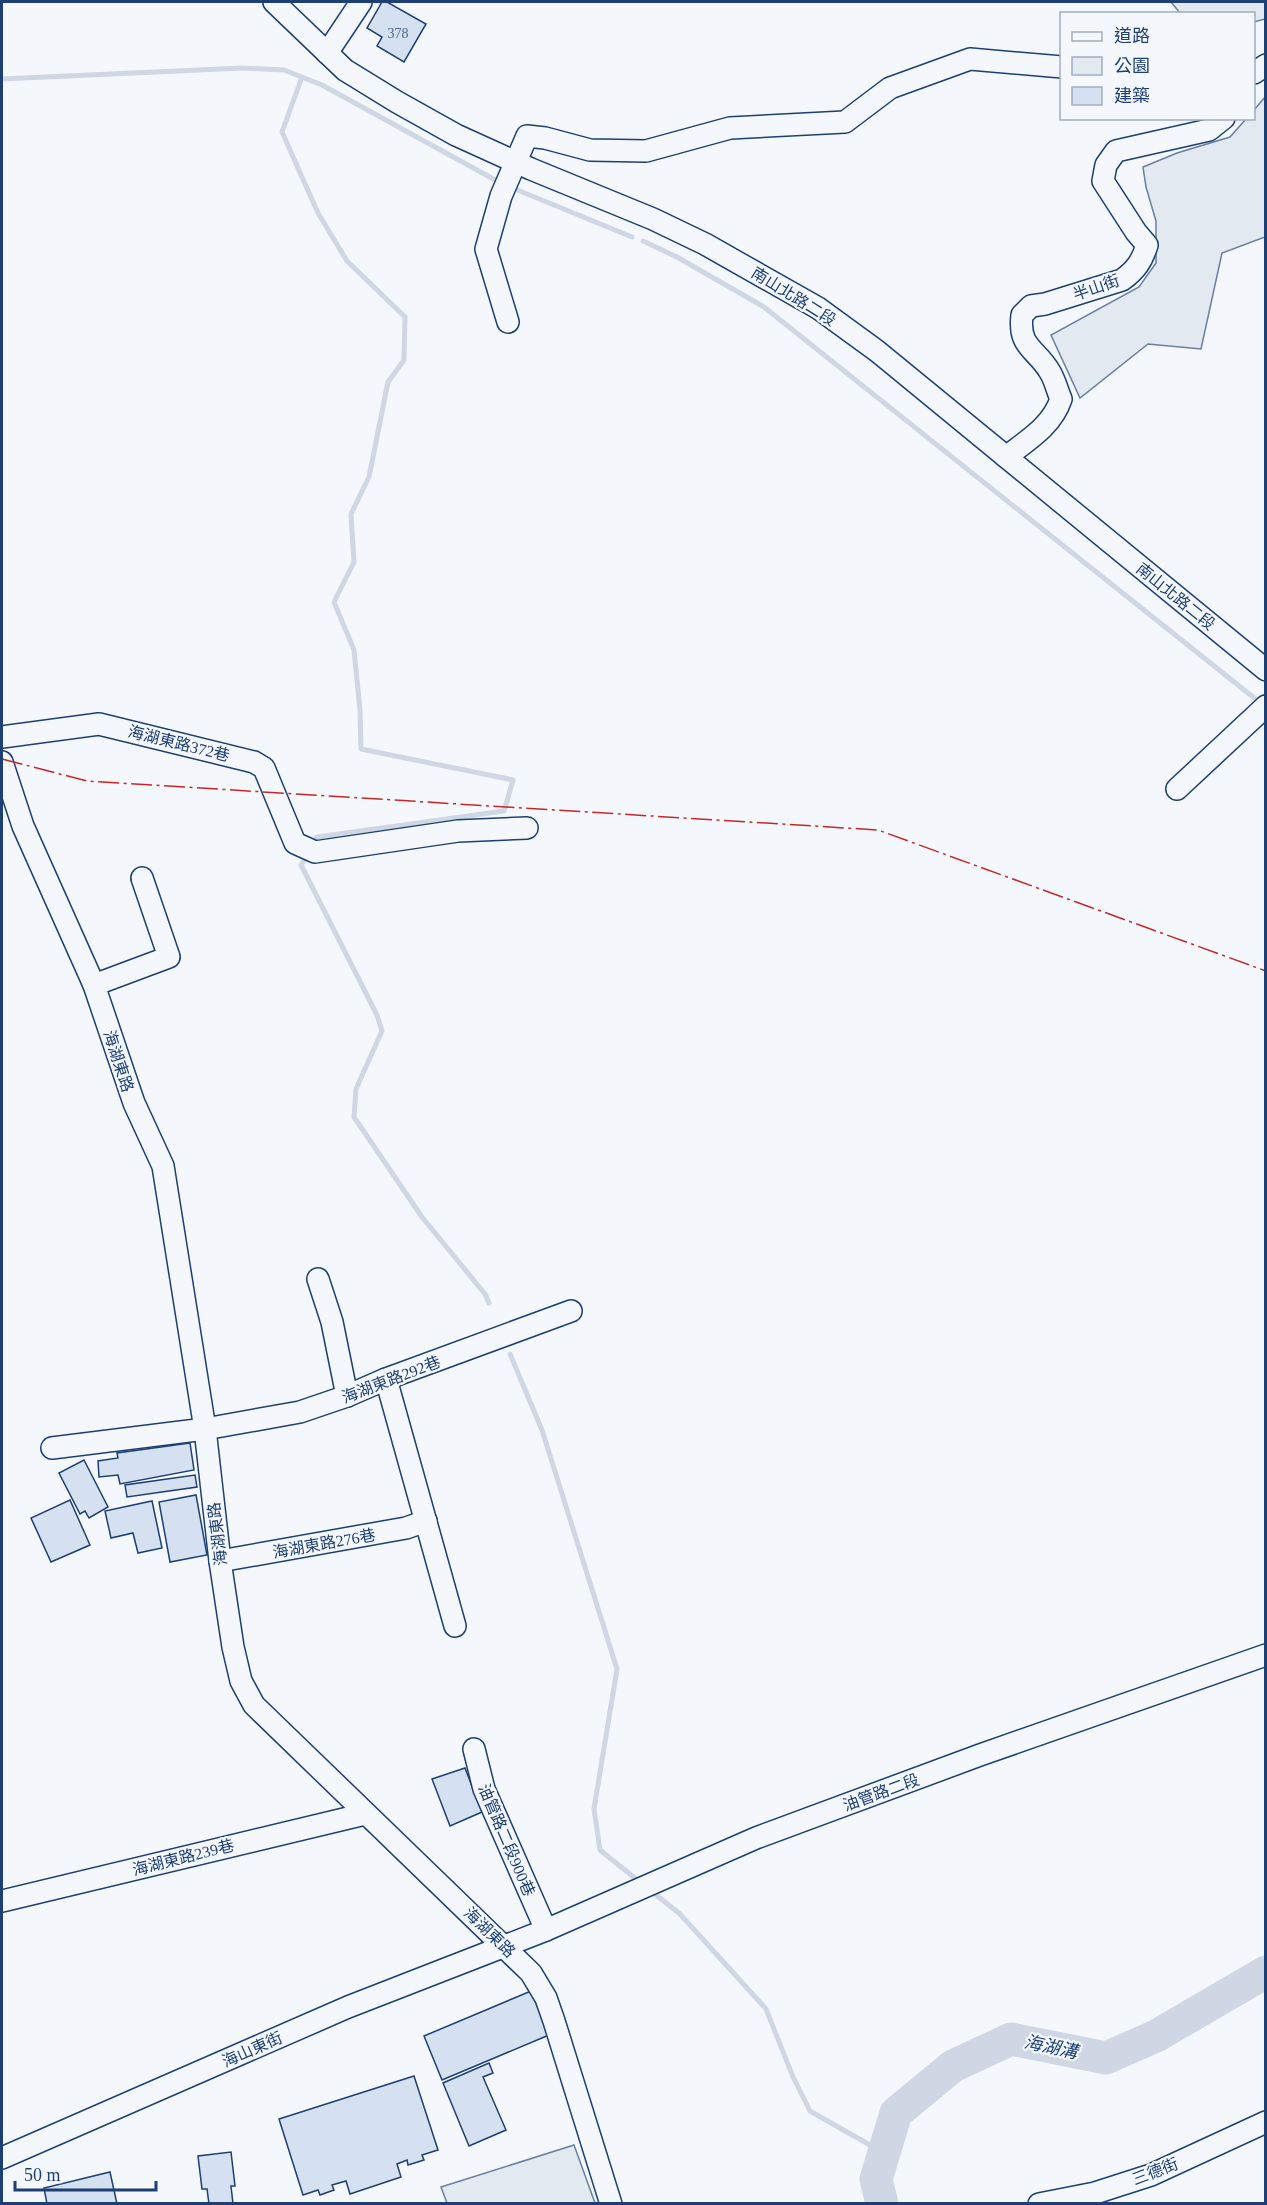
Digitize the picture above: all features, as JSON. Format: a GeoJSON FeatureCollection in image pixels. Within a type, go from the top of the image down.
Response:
{"type":"FeatureCollection","features":[{"type":"Feature","properties":{"kind":"street","name":"南山北路二段"},"geometry":{"type":"LineString","coordinates":[[274,2],[345,70],[397,102],[456,135],[653,219],[705,244],[808,302],[877,351],[1266,670]]}},
{"type":"Feature","properties":{"kind":"street"},"geometry":{"type":"LineString","coordinates":[[327,53],[361,2]]}},
{"type":"Feature","properties":{"kind":"street"},"geometry":{"type":"LineString","coordinates":[[508,322],[486,249],[501,196],[527,136],[545,138],[590,150],[646,151],[730,128],[845,122],[890,88],[970,59],[1060,67]]}},
{"type":"Feature","properties":{"kind":"street","name":"半山街"},"geometry":{"type":"LineString","coordinates":[[1006,457],[1045,428],[1057,412],[1061,399],[1050,371],[1023,340],[1020,327],[1022,315],[1031,306],[1046,304],[1122,280],[1133,273],[1143,259],[1146,245],[1103,181],[1106,165],[1116,151],[1209,130],[1222,120]]}},
{"type":"Feature","properties":{"kind":"street"},"geometry":{"type":"LineString","coordinates":[[1177,789],[1263,715]]}},
{"type":"Feature","properties":{"kind":"street","name":"海湖東路372巷"},"geometry":{"type":"LineString","coordinates":[[2,737],[99,723],[254,762],[264,768],[295,843],[309,850],[458,831],[527,828]]}},
{"type":"Feature","properties":{"kind":"street","name":"海湖東路"},"geometry":{"type":"LineString","coordinates":[[2,762],[23,826],[94,985],[134,1103],[163,1166],[205,1429],[220,1561],[233,1647],[241,1681],[254,1705],[364,1814],[531,1973],[546,1998],[611,2204]]}},
{"type":"Feature","properties":{"kind":"street"},"geometry":{"type":"LineString","coordinates":[[94,985],[169,957],[142,878]]}},
{"type":"Feature","properties":{"kind":"street"},"geometry":{"type":"LineString","coordinates":[[318,1280],[333,1322],[347,1396]]}},
{"type":"Feature","properties":{"kind":"street","name":"海湖東路292巷"},"geometry":{"type":"LineString","coordinates":[[52,1448],[205,1429],[300,1412],[571,1311]]}},
{"type":"Feature","properties":{"kind":"street"},"geometry":{"type":"LineString","coordinates":[[386,1379],[455,1626]]}},
{"type":"Feature","properties":{"kind":"street","name":"海湖東路276巷"},"geometry":{"type":"LineString","coordinates":[[220,1561],[406,1528],[426,1521]]}},
{"type":"Feature","properties":{"kind":"street","name":"油管路二段"},"geometry":{"type":"LineString","coordinates":[[504,1945],[546,1930],[756,1838],[980,1755],[1266,1655]]}},
{"type":"Feature","properties":{"kind":"street","name":"油管路二段900巷"},"geometry":{"type":"LineString","coordinates":[[474,1749],[484,1789],[546,1930]]}},
{"type":"Feature","properties":{"kind":"street","name":"海湖東路239巷"},"geometry":{"type":"LineString","coordinates":[[2,1901],[364,1814]]}},
{"type":"Feature","properties":{"kind":"street","name":"海山東街"},"geometry":{"type":"LineString","coordinates":[[2,2158],[348,2007],[504,1945]]}},
{"type":"Feature","properties":{"kind":"street","name":"三德街"},"geometry":{"type":"LineString","coordinates":[[1039,2204],[1095,2193],[1151,2175],[1266,2122]]}},
{"type":"Feature","properties":{"kind":"green space"},"geometry":{"type":"Polygon","coordinates":[[[1171,2],[1265,2],[1265,19],[1255,22],[1255,12],[1179,12],[1171,2]]]}},
{"type":"Feature","properties":{"kind":"green space"},"geometry":{"type":"Polygon","coordinates":[[[1265,97],[1265,237],[1222,253],[1201,349],[1148,344],[1080,398],[1051,335],[1139,287],[1156,263],[1156,221],[1143,167],[1177,153],[1230,137],[1245,120],[1255,120],[1255,109],[1265,97]]]}},
{"type":"Feature","properties":{"kind":"green space"},"geometry":{"type":"Polygon","coordinates":[[[574,2145],[595,2203],[447,2203],[441,2187],[574,2145]]]}},
{"type":"Feature","properties":{"kind":"building"},"geometry":{"type":"Polygon","coordinates":[[[382,2],[387,2],[426,24],[404,62],[377,46],[382,37],[367,28],[382,2]]]}},
{"type":"Feature","properties":{"kind":"building"},"geometry":{"type":"Polygon","coordinates":[[[190,1443],[194,1470],[120,1484],[118,1475],[99,1477],[98,1461],[118,1458],[117,1453],[190,1443]]]}},
{"type":"Feature","properties":{"kind":"building"},"geometry":{"type":"Polygon","coordinates":[[[84,1460],[108,1507],[89,1518],[85,1511],[80,1514],[59,1473],[84,1460]]]}},
{"type":"Feature","properties":{"kind":"building"},"geometry":{"type":"Polygon","coordinates":[[[195,1475],[197,1487],[127,1497],[125,1485],[195,1475]]]}},
{"type":"Feature","properties":{"kind":"building"},"geometry":{"type":"Polygon","coordinates":[[[196,1495],[207,1555],[170,1562],[159,1502],[196,1495]]]}},
{"type":"Feature","properties":{"kind":"building"},"geometry":{"type":"Polygon","coordinates":[[[70,1500],[90,1545],[51,1562],[31,1518],[70,1500]]]}},
{"type":"Feature","properties":{"kind":"building"},"geometry":{"type":"Polygon","coordinates":[[[152,1501],[162,1548],[138,1553],[133,1533],[111,1538],[105,1511],[152,1501]]]}},
{"type":"Feature","properties":{"kind":"building"},"geometry":{"type":"Polygon","coordinates":[[[465,1768],[482,1812],[450,1826],[432,1779],[465,1768]]]}},
{"type":"Feature","properties":{"kind":"building"},"geometry":{"type":"Polygon","coordinates":[[[531,1991],[549,2035],[442,2080],[424,2036],[531,1991]]]}},
{"type":"Feature","properties":{"kind":"building"},"geometry":{"type":"Polygon","coordinates":[[[489,2063],[493,2073],[483,2077],[506,2130],[469,2146],[443,2083],[489,2063]]]}},
{"type":"Feature","properties":{"kind":"building"},"geometry":{"type":"Polygon","coordinates":[[[414,2076],[438,2150],[422,2155],[424,2160],[408,2165],[407,2160],[397,2164],[401,2177],[350,2194],[346,2181],[332,2185],[334,2190],[320,2195],[318,2190],[303,2195],[279,2119],[414,2076]]]}},
{"type":"Feature","properties":{"kind":"building"},"geometry":{"type":"Polygon","coordinates":[[[231,2152],[235,2186],[231,2186],[233,2204],[209,2204],[207,2189],[202,2189],[198,2156],[231,2152]]]}},
{"type":"Feature","properties":{"kind":"building"},"geometry":{"type":"Polygon","coordinates":[[[110,2172],[117,2204],[47,2204],[44,2188],[110,2172]]]}},
{"type":"Feature","properties":{"kind":"waterway"},"geometry":{"type":"LineString","coordinates":[[2,79],[242,68],[284,70],[322,85],[497,181]]}},
{"type":"Feature","properties":{"kind":"waterway"},"geometry":{"type":"LineString","coordinates":[[302,77],[282,132],[318,213],[347,261],[405,317],[404,360],[388,382],[369,477],[351,514],[354,562],[334,602],[354,650],[361,749],[513,780],[504,811],[317,837],[312,846]]}},
{"type":"Feature","properties":{"kind":"waterway"},"geometry":{"type":"LineString","coordinates":[[510,187],[632,237]]}},
{"type":"Feature","properties":{"kind":"waterway"},"geometry":{"type":"LineString","coordinates":[[643,241],[677,257],[764,307],[1258,701]]}},
{"type":"Feature","properties":{"kind":"waterway"},"geometry":{"type":"LineString","coordinates":[[308,854],[301,865],[377,1015],[382,1031],[356,1089],[354,1117],[422,1217],[485,1294],[489,1303]]}},
{"type":"Feature","properties":{"kind":"waterway"},"geometry":{"type":"LineString","coordinates":[[510,1354],[542,1430],[617,1669],[594,1809],[600,1850],[641,1883]]}},
{"type":"Feature","properties":{"kind":"waterway"},"geometry":{"type":"LineString","coordinates":[[651,1891],[680,1914],[766,2009],[793,2077],[810,2111],[884,2153]]}},
{"type":"Feature","properties":{"kind":"waterway","name":"海湖溝"},"geometry":{"type":"LineString","coordinates":[[882,2204],[876,2179],[896,2113],[953,2066],[1011,2039],[1106,2058],[1156,2036],[1266,1972]]}},
{"type":"Feature","properties":{"kind":"power"},"geometry":{"type":"LineString","coordinates":[[2,759],[87,781],[878,830],[1266,971]]}}]}
